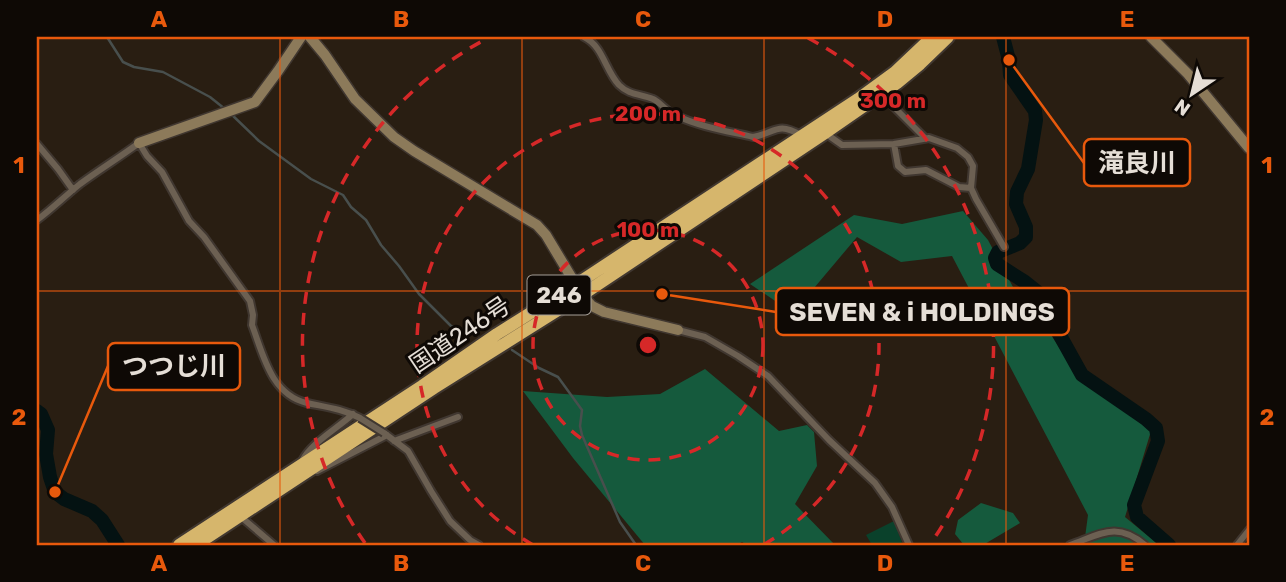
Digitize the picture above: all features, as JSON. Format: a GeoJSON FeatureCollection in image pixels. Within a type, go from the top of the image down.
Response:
{"type":"FeatureCollection","features":[{"type":"Feature","properties":{"kind":"highway","name":"国道246号"},"geometry":{"type":"LineString","coordinates":[[579,290],[895,72],[932,37]]}},
{"type":"Feature","properties":{"kind":"highway","name":"国道246号"},"geometry":{"type":"LineString","coordinates":[[196,545],[497,334],[579,290],[825,133],[920,64],[948,37]]}},
{"type":"Feature","properties":{"kind":"highway","name":"国道246号"},"geometry":{"type":"LineString","coordinates":[[179,545],[299,472]]}},
{"type":"Feature","properties":{"kind":"street"},"geometry":{"type":"LineString","coordinates":[[37,220],[73,190],[139,143],[255,102],[300,37]]}},
{"type":"Feature","properties":{"kind":"street"},"geometry":{"type":"LineString","coordinates":[[310,37],[355,99],[394,137],[537,225],[592,306],[604,312],[705,337],[768,376],[829,440],[875,483],[892,507],[909,545]]}},
{"type":"Feature","properties":{"kind":"street"},"geometry":{"type":"LineString","coordinates":[[584,37],[598,48],[620,87],[654,100],[676,116],[705,127],[753,137],[783,128],[802,137]]}},
{"type":"Feature","properties":{"kind":"street"},"geometry":{"type":"LineString","coordinates":[[1151,37],[1188,74],[1249,148]]}},
{"type":"Feature","properties":{"kind":"street"},"geometry":{"type":"LineString","coordinates":[[881,94],[925,138]]}},
{"type":"Feature","properties":{"kind":"street"},"geometry":{"type":"LineString","coordinates":[[825,133],[842,145],[894,144],[929,138],[957,148],[968,157],[972,166],[971,188],[1004,247]]}},
{"type":"Feature","properties":{"kind":"street"},"geometry":{"type":"LineString","coordinates":[[139,143],[173,189],[189,221],[204,237],[250,301],[252,325],[276,384],[295,400],[353,414],[408,451],[450,521],[470,540],[480,545]]}},
{"type":"Feature","properties":{"kind":"street"},"geometry":{"type":"LineString","coordinates":[[37,144],[73,190]]}},
{"type":"Feature","properties":{"kind":"street"},"geometry":{"type":"LineString","coordinates":[[894,144],[898,166],[905,172],[926,170],[959,187],[971,188]]}},
{"type":"Feature","properties":{"kind":"street"},"geometry":{"type":"LineString","coordinates":[[353,414],[304,456],[299,472],[326,467],[385,434]]}},
{"type":"Feature","properties":{"kind":"street"},"geometry":{"type":"LineString","coordinates":[[394,440],[458,417]]}},
{"type":"Feature","properties":{"kind":"street"},"geometry":{"type":"LineString","coordinates":[[240,516],[274,545]]}},
{"type":"Feature","properties":{"kind":"street"},"geometry":{"type":"LineString","coordinates":[[1070,545],[1111,530],[1122,531],[1145,545]]}},
{"type":"Feature","properties":{"kind":"street"},"geometry":{"type":"LineString","coordinates":[[1237,545],[1249,530]]}},
{"type":"Feature","properties":{"kind":"green space"},"geometry":{"type":"Polygon","coordinates":[[[963,211],[988,240],[1013,287],[1046,327],[1078,377],[1151,431],[1125,517],[1159,545],[1084,545],[1088,515],[952,256],[901,262],[857,237],[793,313],[750,284],[854,215],[902,224],[963,211]]]}},
{"type":"Feature","properties":{"kind":"green space"},"geometry":{"type":"Polygon","coordinates":[[[705,369],[779,431],[807,425],[814,432],[817,466],[795,504],[835,545],[747,545],[742,542],[737,545],[645,545],[573,458],[523,391],[607,397],[660,394],[705,369]]]}},
{"type":"Feature","properties":{"kind":"green space"},"geometry":{"type":"Polygon","coordinates":[[[981,503],[1013,513],[1020,523],[983,545],[964,545],[955,534],[958,520],[981,503]]]}},
{"type":"Feature","properties":{"kind":"green space"},"geometry":{"type":"Polygon","coordinates":[[[894,521],[903,545],[872,545],[866,535],[894,521]]]}},
{"type":"Feature","properties":{"kind":"waterway"},"geometry":{"type":"LineString","coordinates":[[107,37],[123,62],[134,67],[163,72],[210,97],[225,109]]}},
{"type":"Feature","properties":{"kind":"waterway"},"geometry":{"type":"LineString","coordinates":[[1003,37],[1010,75],[1035,111],[1036,120],[1028,169],[1017,192],[1016,204],[1026,227],[1026,237],[1020,243],[998,252],[995,258],[997,264],[1040,294],[1082,375],[1156,428],[1158,441],[1134,505],[1137,517],[1169,545]]}},
{"type":"Feature","properties":{"kind":"waterway"},"geometry":{"type":"LineString","coordinates":[[230,113],[259,141],[311,179],[343,195],[351,207],[366,220],[381,245],[419,294],[451,326],[478,335]]}},
{"type":"Feature","properties":{"kind":"waterway"},"geometry":{"type":"LineString","coordinates":[[512,350],[558,377],[582,410],[582,435],[620,522],[636,545]]}},
{"type":"Feature","properties":{"kind":"waterway"},"geometry":{"type":"LineString","coordinates":[[37,411],[48,430],[46,454],[55,492],[64,499],[92,511],[102,520],[118,545]]}},
{"type":"Feature","properties":{"kind":"place","name":"滝良川"},"geometry":{"type":"Point","coordinates":[1009,60]}},
{"type":"Feature","properties":{"kind":"place","name":"SEVEN & i HOLDINGS"},"geometry":{"type":"Point","coordinates":[662,294]}},
{"type":"Feature","properties":{"kind":"place","name":"つつじ川"},"geometry":{"type":"Point","coordinates":[55,492]}}]}
